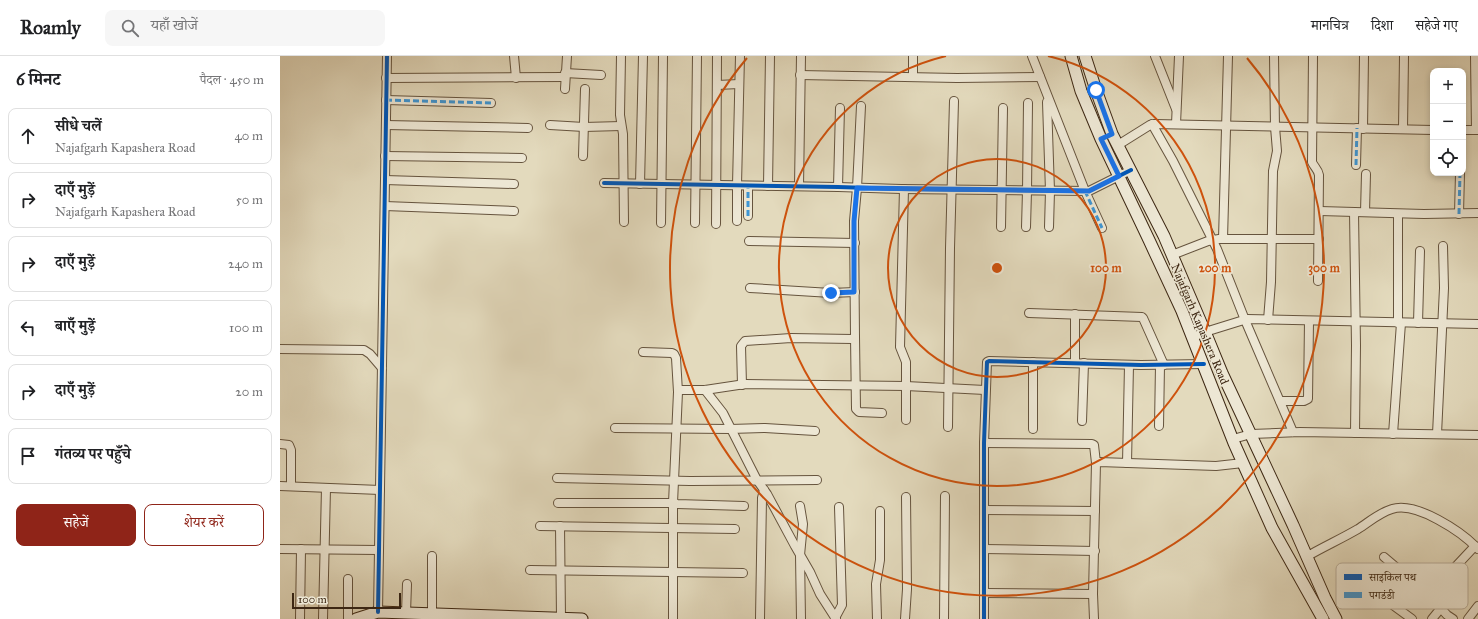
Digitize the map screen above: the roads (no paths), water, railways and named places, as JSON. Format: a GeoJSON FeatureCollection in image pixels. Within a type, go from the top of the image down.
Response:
{"type":"FeatureCollection","features":[{"type":"Feature","properties":{"kind":"main road","name":"Najafgarh Kapashera Road"},"geometry":{"type":"LineString","coordinates":[[1071,56],[1081,92],[1101,139],[1153,247],[1193,337],[1233,439],[1272,528],[1323,619]]}},
{"type":"Feature","properties":{"kind":"main road","name":"Najafgarh Kapashera Road"},"geometry":{"type":"LineString","coordinates":[[1085,56],[1112,134],[1172,255],[1206,332],[1222,373],[1336,619]]}},
{"type":"Feature","properties":{"kind":"main road"},"geometry":{"type":"LineString","coordinates":[[1101,139],[1112,134]]}},
{"type":"Feature","properties":{"kind":"main road"},"geometry":{"type":"LineString","coordinates":[[356,619],[378,612],[582,619]]}},
{"type":"Feature","properties":{"kind":"street"},"geometry":{"type":"LineString","coordinates":[[378,612],[387,56]]}},
{"type":"Feature","properties":{"kind":"street"},"geometry":{"type":"LineString","coordinates":[[514,56],[516,78]]}},
{"type":"Feature","properties":{"kind":"street"},"geometry":{"type":"LineString","coordinates":[[565,89],[567,56]]}},
{"type":"Feature","properties":{"kind":"street"},"geometry":{"type":"LineString","coordinates":[[621,56],[621,126],[624,222]]}},
{"type":"Feature","properties":{"kind":"street"},"geometry":{"type":"LineString","coordinates":[[640,184],[643,56]]}},
{"type":"Feature","properties":{"kind":"street"},"geometry":{"type":"LineString","coordinates":[[661,224],[663,56]]}},
{"type":"Feature","properties":{"kind":"street"},"geometry":{"type":"LineString","coordinates":[[695,223],[694,184],[697,56]]}},
{"type":"Feature","properties":{"kind":"street"},"geometry":{"type":"LineString","coordinates":[[716,224],[717,56]]}},
{"type":"Feature","properties":{"kind":"street"},"geometry":{"type":"LineString","coordinates":[[737,221],[740,56]]}},
{"type":"Feature","properties":{"kind":"street"},"geometry":{"type":"LineString","coordinates":[[768,186],[770,56]]}},
{"type":"Feature","properties":{"kind":"street"},"geometry":{"type":"LineString","coordinates":[[799,186],[801,56]]}},
{"type":"Feature","properties":{"kind":"street"},"geometry":{"type":"LineString","coordinates":[[912,56],[913,77]]}},
{"type":"Feature","properties":{"kind":"street"},"geometry":{"type":"LineString","coordinates":[[1032,56],[1084,191],[1102,228]]}},
{"type":"Feature","properties":{"kind":"street"},"geometry":{"type":"LineString","coordinates":[[1155,56],[1177,111]]}},
{"type":"Feature","properties":{"kind":"street"},"geometry":{"type":"LineString","coordinates":[[1176,124],[1180,56]]}},
{"type":"Feature","properties":{"kind":"street"},"geometry":{"type":"LineString","coordinates":[[1223,239],[1228,56]]}},
{"type":"Feature","properties":{"kind":"street"},"geometry":{"type":"LineString","coordinates":[[1268,320],[1271,282],[1273,171],[1277,151],[1275,127],[1274,56]]}},
{"type":"Feature","properties":{"kind":"street"},"geometry":{"type":"LineString","coordinates":[[1313,56],[1312,162],[1313,166],[1318,170],[1319,175],[1320,212],[1318,281]]}},
{"type":"Feature","properties":{"kind":"street"},"geometry":{"type":"LineString","coordinates":[[1356,165],[1360,129],[1364,56]]}},
{"type":"Feature","properties":{"kind":"street"},"geometry":{"type":"LineString","coordinates":[[1403,129],[1404,56]]}},
{"type":"Feature","properties":{"kind":"street"},"geometry":{"type":"LineString","coordinates":[[1466,130],[1477,130],[1475,56]]}},
{"type":"Feature","properties":{"kind":"street"},"geometry":{"type":"LineString","coordinates":[[386,78],[516,78],[565,75],[601,75]]}},
{"type":"Feature","properties":{"kind":"street"},"geometry":{"type":"LineString","coordinates":[[800,75],[957,78],[1040,77]]}},
{"type":"Feature","properties":{"kind":"street"},"geometry":{"type":"LineString","coordinates":[[717,85],[739,84]]}},
{"type":"Feature","properties":{"kind":"street"},"geometry":{"type":"LineString","coordinates":[[583,156],[585,89]]}},
{"type":"Feature","properties":{"kind":"street"},"geometry":{"type":"LineString","coordinates":[[1047,96],[1050,191],[1049,227]]}},
{"type":"Feature","properties":{"kind":"street"},"geometry":{"type":"LineString","coordinates":[[386,100],[491,103]]}},
{"type":"Feature","properties":{"kind":"street"},"geometry":{"type":"LineString","coordinates":[[948,427],[954,101]]}},
{"type":"Feature","properties":{"kind":"street"},"geometry":{"type":"LineString","coordinates":[[1026,227],[1028,103]]}},
{"type":"Feature","properties":{"kind":"street"},"geometry":{"type":"LineString","coordinates":[[860,106],[857,188],[854,221],[857,411],[882,413]]}},
{"type":"Feature","properties":{"kind":"street"},"geometry":{"type":"LineString","coordinates":[[838,187],[840,108]]}},
{"type":"Feature","properties":{"kind":"street"},"geometry":{"type":"LineString","coordinates":[[1001,227],[1003,108]]}},
{"type":"Feature","properties":{"kind":"street"},"geometry":{"type":"LineString","coordinates":[[1118,145],[1152,124],[1430,130]]}},
{"type":"Feature","properties":{"kind":"street"},"geometry":{"type":"LineString","coordinates":[[1152,124],[1173,161],[1213,240],[1245,320],[1293,432]]}},
{"type":"Feature","properties":{"kind":"street"},"geometry":{"type":"LineString","coordinates":[[386,125],[528,128]]}},
{"type":"Feature","properties":{"kind":"street"},"geometry":{"type":"LineString","coordinates":[[550,125],[584,127],[621,126]]}},
{"type":"Feature","properties":{"kind":"street"},"geometry":{"type":"LineString","coordinates":[[385,156],[522,158]]}},
{"type":"Feature","properties":{"kind":"street"},"geometry":{"type":"LineString","coordinates":[[604,183],[716,184],[737,186],[952,190],[1089,191],[1131,170]]}},
{"type":"Feature","properties":{"kind":"street"},"geometry":{"type":"LineString","coordinates":[[1365,212],[1366,174]]}},
{"type":"Feature","properties":{"kind":"street"},"geometry":{"type":"LineString","coordinates":[[1459,214],[1460,176]]}},
{"type":"Feature","properties":{"kind":"street"},"geometry":{"type":"LineString","coordinates":[[385,180],[514,184]]}},
{"type":"Feature","properties":{"kind":"street"},"geometry":{"type":"LineString","coordinates":[[748,186],[748,216]]}},
{"type":"Feature","properties":{"kind":"street"},"geometry":{"type":"LineString","coordinates":[[904,189],[900,347],[906,361],[906,420]]}},
{"type":"Feature","properties":{"kind":"street"},"geometry":{"type":"LineString","coordinates":[[384,206],[514,212]]}},
{"type":"Feature","properties":{"kind":"street"},"geometry":{"type":"LineString","coordinates":[[1320,212],[1398,214],[1478,213]]}},
{"type":"Feature","properties":{"kind":"street"},"geometry":{"type":"LineString","coordinates":[[1354,212],[1354,322],[1356,345],[1355,433]]}},
{"type":"Feature","properties":{"kind":"street"},"geometry":{"type":"LineString","coordinates":[[1393,434],[1399,323],[1398,214]]}},
{"type":"Feature","properties":{"kind":"street"},"geometry":{"type":"LineString","coordinates":[[1172,255],[1213,240],[1319,239]]}},
{"type":"Feature","properties":{"kind":"street"},"geometry":{"type":"LineString","coordinates":[[749,240],[855,243]]}},
{"type":"Feature","properties":{"kind":"street"},"geometry":{"type":"LineString","coordinates":[[1436,434],[1444,288],[1443,246]]}},
{"type":"Feature","properties":{"kind":"street"},"geometry":{"type":"LineString","coordinates":[[1418,323],[1420,251]]}},
{"type":"Feature","properties":{"kind":"street"},"geometry":{"type":"LineString","coordinates":[[750,288],[831,293],[854,292]]}},
{"type":"Feature","properties":{"kind":"street"},"geometry":{"type":"LineString","coordinates":[[1029,313],[1142,317],[1162,365],[1159,426]]}},
{"type":"Feature","properties":{"kind":"street"},"geometry":{"type":"LineString","coordinates":[[1075,314],[1075,363]]}},
{"type":"Feature","properties":{"kind":"street"},"geometry":{"type":"LineString","coordinates":[[1193,337],[1245,320],[1478,324]]}},
{"type":"Feature","properties":{"kind":"street"},"geometry":{"type":"LineString","coordinates":[[1280,401],[1304,401],[1308,398],[1308,321]]}},
{"type":"Feature","properties":{"kind":"street"},"geometry":{"type":"LineString","coordinates":[[742,385],[742,342],[791,338],[852,339],[855,337]]}},
{"type":"Feature","properties":{"kind":"street"},"geometry":{"type":"LineString","coordinates":[[280,349],[364,350],[370,354],[382,368]]}},
{"type":"Feature","properties":{"kind":"street"},"geometry":{"type":"LineString","coordinates":[[643,352],[674,354],[676,358],[678,390],[673,503],[673,619]]}},
{"type":"Feature","properties":{"kind":"street"},"geometry":{"type":"LineString","coordinates":[[984,619],[984,443],[987,362],[1162,365],[1204,364]]}},
{"type":"Feature","properties":{"kind":"street"},"geometry":{"type":"LineString","coordinates":[[1033,362],[1033,429]]}},
{"type":"Feature","properties":{"kind":"street"},"geometry":{"type":"LineString","coordinates":[[1082,421],[1084,363]]}},
{"type":"Feature","properties":{"kind":"street"},"geometry":{"type":"LineString","coordinates":[[1127,463],[1130,364]]}},
{"type":"Feature","properties":{"kind":"street"},"geometry":{"type":"LineString","coordinates":[[678,390],[706,390],[742,385],[906,386],[985,390]]}},
{"type":"Feature","properties":{"kind":"street"},"geometry":{"type":"LineString","coordinates":[[706,390],[723,413],[757,480],[810,572],[820,594],[836,619]]}},
{"type":"Feature","properties":{"kind":"street"},"geometry":{"type":"LineString","coordinates":[[615,428],[765,428],[815,431]]}},
{"type":"Feature","properties":{"kind":"street"},"geometry":{"type":"LineString","coordinates":[[1233,439],[1251,434],[1293,432],[1478,435]]}},
{"type":"Feature","properties":{"kind":"street"},"geometry":{"type":"LineString","coordinates":[[984,443],[1094,445],[1096,463],[1093,594],[1094,619]]}},
{"type":"Feature","properties":{"kind":"street"},"geometry":{"type":"LineString","coordinates":[[280,444],[289,445],[291,450],[291,486]]}},
{"type":"Feature","properties":{"kind":"street"},"geometry":{"type":"LineString","coordinates":[[1096,463],[1216,466],[1243,463]]}},
{"type":"Feature","properties":{"kind":"street"},"geometry":{"type":"LineString","coordinates":[[556,478],[817,480]]}},
{"type":"Feature","properties":{"kind":"street"},"geometry":{"type":"LineString","coordinates":[[280,486],[380,490]]}},
{"type":"Feature","properties":{"kind":"street"},"geometry":{"type":"LineString","coordinates":[[323,619],[326,488]]}},
{"type":"Feature","properties":{"kind":"street"},"geometry":{"type":"LineString","coordinates":[[760,619],[762,498],[764,490]]}},
{"type":"Feature","properties":{"kind":"street"},"geometry":{"type":"LineString","coordinates":[[944,619],[946,496]]}},
{"type":"Feature","properties":{"kind":"street"},"geometry":{"type":"LineString","coordinates":[[906,498],[908,589],[906,619]]}},
{"type":"Feature","properties":{"kind":"street"},"geometry":{"type":"LineString","coordinates":[[558,502],[673,503],[744,506]]}},
{"type":"Feature","properties":{"kind":"street"},"geometry":{"type":"LineString","coordinates":[[800,506],[803,530],[800,555],[800,619]]}},
{"type":"Feature","properties":{"kind":"street"},"geometry":{"type":"LineString","coordinates":[[836,619],[842,605],[839,506]]}},
{"type":"Feature","properties":{"kind":"street"},"geometry":{"type":"LineString","coordinates":[[1306,556],[1357,529],[1380,514],[1393,508],[1406,507],[1430,516],[1454,529],[1477,547],[1461,563]]}},
{"type":"Feature","properties":{"kind":"street"},"geometry":{"type":"LineString","coordinates":[[984,510],[1095,511]]}},
{"type":"Feature","properties":{"kind":"street"},"geometry":{"type":"LineString","coordinates":[[877,619],[876,584],[880,560],[880,511]]}},
{"type":"Feature","properties":{"kind":"street"},"geometry":{"type":"LineString","coordinates":[[540,526],[734,529]]}},
{"type":"Feature","properties":{"kind":"street"},"geometry":{"type":"LineString","coordinates":[[560,526],[561,618]]}},
{"type":"Feature","properties":{"kind":"street"},"geometry":{"type":"LineString","coordinates":[[280,549],[379,550]]}},
{"type":"Feature","properties":{"kind":"street"},"geometry":{"type":"LineString","coordinates":[[300,619],[301,549]]}},
{"type":"Feature","properties":{"kind":"street"},"geometry":{"type":"LineString","coordinates":[[984,549],[1095,551]]}},
{"type":"Feature","properties":{"kind":"street"},"geometry":{"type":"LineString","coordinates":[[432,556],[432,614]]}},
{"type":"Feature","properties":{"kind":"street"},"geometry":{"type":"LineString","coordinates":[[1384,557],[1391,563]]}},
{"type":"Feature","properties":{"kind":"street"},"geometry":{"type":"LineString","coordinates":[[530,570],[742,573]]}},
{"type":"Feature","properties":{"kind":"street"},"geometry":{"type":"LineString","coordinates":[[348,579],[348,619]]}},
{"type":"Feature","properties":{"kind":"street"},"geometry":{"type":"LineString","coordinates":[[406,613],[407,584]]}},
{"type":"Feature","properties":{"kind":"street"},"geometry":{"type":"LineString","coordinates":[[984,593],[1093,594]]}},
{"type":"Feature","properties":{"kind":"street"},"geometry":{"type":"LineString","coordinates":[[1468,619],[1478,606]]}},
{"type":"Feature","properties":{"kind":"street"},"geometry":{"type":"LineString","coordinates":[[1398,609],[1412,619]]}},
{"type":"Feature","properties":{"kind":"street"},"geometry":{"type":"LineString","coordinates":[[1432,619],[1440,609]]}},
{"type":"Feature","properties":{"kind":"street"},"geometry":{"type":"LineString","coordinates":[[1442,609],[1453,619]]}}]}
